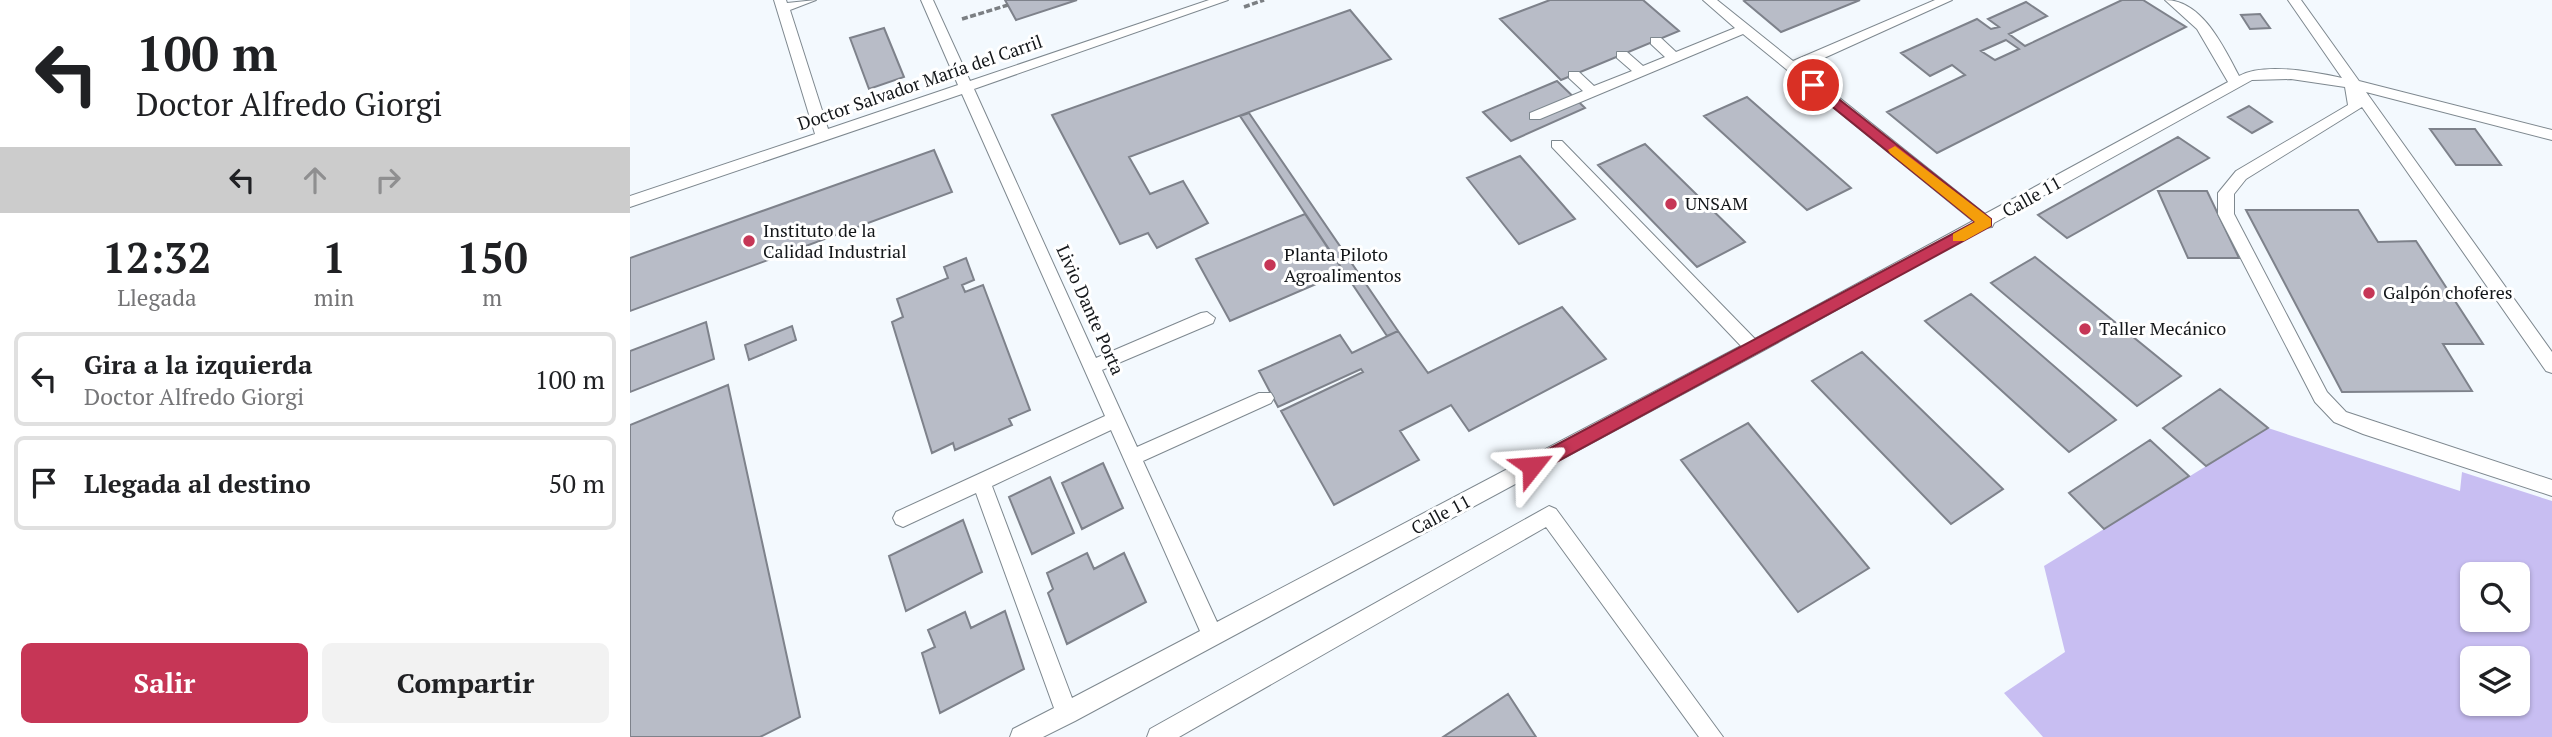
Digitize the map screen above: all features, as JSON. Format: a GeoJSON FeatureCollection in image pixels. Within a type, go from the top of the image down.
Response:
{"type":"FeatureCollection","features":[{"type":"Feature","properties":{"kind":"lane"},"geometry":{"type":"LineString","coordinates":[[810,0],[781,4],[823,136]]}},
{"type":"Feature","properties":{"kind":"lane","name":"Livio Dante Porta"},"geometry":{"type":"LineString","coordinates":[[927,0],[1213,637]]}},
{"type":"Feature","properties":{"kind":"lane","name":"Doctor Salvador María del Carril"},"geometry":{"type":"LineString","coordinates":[[630,202],[1222,0]]}},
{"type":"Feature","properties":{"kind":"lane"},"geometry":{"type":"LineString","coordinates":[[1709,0],[1986,223]]}},
{"type":"Feature","properties":{"kind":"lane"},"geometry":{"type":"LineString","coordinates":[[1791,67],[1946,0]]}},
{"type":"Feature","properties":{"kind":"lane"},"geometry":{"type":"LineString","coordinates":[[2171,0],[2198,19],[2211,35],[2236,83]]}},
{"type":"Feature","properties":{"kind":"lane"},"geometry":{"type":"LineString","coordinates":[[2294,0],[2552,366]]}},
{"type":"Feature","properties":{"kind":"lane"},"geometry":{"type":"LineString","coordinates":[[1535,116],[1744,29]]}},
{"type":"Feature","properties":{"kind":"lane"},"geometry":{"type":"LineString","coordinates":[[1656,41],[1674,58]]}},
{"type":"Feature","properties":{"kind":"lane"},"geometry":{"type":"LineString","coordinates":[[1622,55],[1641,71]]}},
{"type":"Feature","properties":{"kind":"lane","name":"Calle 11"},"geometry":{"type":"LineString","coordinates":[[1021,737],[1986,223],[2249,76],[2271,73],[2351,84],[2552,135]]}},
{"type":"Feature","properties":{"kind":"lane"},"geometry":{"type":"LineString","coordinates":[[1574,75],[1592,92]]}},
{"type":"Feature","properties":{"kind":"lane"},"geometry":{"type":"LineString","coordinates":[[2351,84],[2355,107],[2241,175],[2226,193],[2226,214],[2321,397],[2340,417],[2369,429],[2552,488]]}},
{"type":"Feature","properties":{"kind":"lane"},"geometry":{"type":"LineString","coordinates":[[1557,145],[1753,348]]}},
{"type":"Feature","properties":{"kind":"lane"},"geometry":{"type":"LineString","coordinates":[[1092,367],[1207,318]]}},
{"type":"Feature","properties":{"kind":"lane"},"geometry":{"type":"LineString","coordinates":[[1133,457],[1265,398]]}},
{"type":"Feature","properties":{"kind":"lane"},"geometry":{"type":"LineString","coordinates":[[904,518],[1116,419]]}},
{"type":"Feature","properties":{"kind":"lane"},"geometry":{"type":"LineString","coordinates":[[981,482],[1067,713]]}},
{"type":"Feature","properties":{"kind":"lane"},"geometry":{"type":"LineString","coordinates":[[1158,737],[1549,515],[1712,737]]}},
{"type":"Feature","properties":{"kind":"path"},"geometry":{"type":"LineString","coordinates":[[939,27],[1008,5]]}},
{"type":"Feature","properties":{"kind":"shaded area"},"geometry":{"type":"Polygon","coordinates":[[[2268,428],[2460,491],[2462,472],[2552,501],[2552,737],[2043,737],[2004,693],[2065,652],[2044,566],[2268,428]]]}},
{"type":"Feature","properties":{"kind":"building"},"geometry":{"type":"Polygon","coordinates":[[[1005,0],[1077,0],[1016,20],[1005,0]]]}},
{"type":"Feature","properties":{"kind":"building"},"geometry":{"type":"Polygon","coordinates":[[[1550,0],[1643,0],[1679,31],[1561,80],[1500,19],[1550,0]]]}},
{"type":"Feature","properties":{"kind":"building"},"geometry":{"type":"Polygon","coordinates":[[[1746,0],[1860,0],[1781,32],[1744,1],[1746,0]]]}},
{"type":"Feature","properties":{"kind":"building"},"geometry":{"type":"Polygon","coordinates":[[[2122,0],[2143,0],[2186,27],[1937,153],[1887,112],[1965,75],[1952,65],[1930,76],[1901,53],[1977,19],[1991,29],[1999,27],[1988,19],[2026,2],[2047,16],[2009,34],[2025,46],[2122,0]],[[2006,40],[1981,51],[1995,60],[2019,49],[2006,40]]]}},
{"type":"Feature","properties":{"kind":"building"},"geometry":{"type":"Polygon","coordinates":[[[1350,10],[1391,59],[1129,157],[1150,194],[1183,181],[1208,223],[1157,248],[1148,233],[1120,244],[1052,115],[1350,10]]]}},
{"type":"Feature","properties":{"kind":"building"},"geometry":{"type":"Polygon","coordinates":[[[2260,14],[2270,28],[2250,29],[2241,15],[2260,14]]]}},
{"type":"Feature","properties":{"kind":"building"},"geometry":{"type":"Polygon","coordinates":[[[884,28],[904,77],[869,89],[850,38],[884,28]]]}},
{"type":"Feature","properties":{"kind":"building"},"geometry":{"type":"Polygon","coordinates":[[[1557,81],[1585,108],[1511,141],[1483,112],[1557,81]]]}},
{"type":"Feature","properties":{"kind":"building"},"geometry":{"type":"Polygon","coordinates":[[[1747,97],[1851,188],[1807,210],[1704,116],[1747,97]]]}},
{"type":"Feature","properties":{"kind":"building"},"geometry":{"type":"Polygon","coordinates":[[[2249,106],[2272,122],[2252,133],[2228,117],[2249,106]]]}},
{"type":"Feature","properties":{"kind":"building"},"geometry":{"type":"Polygon","coordinates":[[[1249,113],[1398,331],[1387,336],[1240,116],[1249,113]]]}},
{"type":"Feature","properties":{"kind":"building"},"geometry":{"type":"Polygon","coordinates":[[[2430,129],[2475,129],[2501,165],[2456,165],[2430,129]]]}},
{"type":"Feature","properties":{"kind":"building"},"geometry":{"type":"Polygon","coordinates":[[[2178,137],[2209,158],[2067,238],[2038,215],[2178,137]]]}},
{"type":"Feature","properties":{"kind":"building","name":"UNSAM"},"geometry":{"type":"Polygon","coordinates":[[[1645,144],[1745,242],[1697,267],[1598,165],[1645,144]]]}},
{"type":"Feature","properties":{"kind":"building"},"geometry":{"type":"Polygon","coordinates":[[[934,150],[952,192],[630,311],[630,258],[934,150]]]}},
{"type":"Feature","properties":{"kind":"building"},"geometry":{"type":"Polygon","coordinates":[[[1520,156],[1575,219],[1519,244],[1467,178],[1520,156]]]}},
{"type":"Feature","properties":{"kind":"building"},"geometry":{"type":"Polygon","coordinates":[[[2158,191],[2207,191],[2239,258],[2188,258],[2158,191]]]}},
{"type":"Feature","properties":{"kind":"building","name":"Galpón choferes"},"geometry":{"type":"Polygon","coordinates":[[[2246,210],[2358,210],[2378,242],[2416,241],[2483,344],[2443,344],[2472,391],[2342,392],[2246,210]]]}},
{"type":"Feature","properties":{"kind":"building","name":"Planta Piloto Agroalimentos"},"geometry":{"type":"Polygon","coordinates":[[[1305,214],[1344,272],[1230,321],[1196,259],[1305,214]]]}},
{"type":"Feature","properties":{"kind":"building","name":"Taller Mecánico"},"geometry":{"type":"Polygon","coordinates":[[[2035,257],[2181,376],[2137,406],[1991,283],[2035,257]]]}},
{"type":"Feature","properties":{"kind":"building"},"geometry":{"type":"Polygon","coordinates":[[[966,258],[974,280],[962,285],[965,292],[983,285],[1030,410],[1009,419],[1012,425],[955,450],[953,443],[932,453],[892,322],[903,317],[897,299],[948,278],[944,267],[966,258]]]}},
{"type":"Feature","properties":{"kind":"building"},"geometry":{"type":"Polygon","coordinates":[[[1971,294],[2116,420],[2069,452],[1925,321],[1971,294]]]}},
{"type":"Feature","properties":{"kind":"building"},"geometry":{"type":"Polygon","coordinates":[[[1562,307],[1606,359],[1469,431],[1451,405],[1400,431],[1419,460],[1334,505],[1281,411],[1363,372],[1361,369],[1278,407],[1259,371],[1340,335],[1352,353],[1398,331],[1428,373],[1562,307]]]}},
{"type":"Feature","properties":{"kind":"building"},"geometry":{"type":"Polygon","coordinates":[[[706,322],[714,359],[630,392],[630,351],[706,322]]]}},
{"type":"Feature","properties":{"kind":"building"},"geometry":{"type":"Polygon","coordinates":[[[792,326],[796,340],[749,360],[745,345],[792,326]]]}},
{"type":"Feature","properties":{"kind":"building"},"geometry":{"type":"Polygon","coordinates":[[[1862,352],[2003,489],[1951,524],[1812,381],[1862,352]]]}},
{"type":"Feature","properties":{"kind":"building"},"geometry":{"type":"Polygon","coordinates":[[[728,385],[800,717],[760,737],[630,737],[630,425],[728,385]]]}},
{"type":"Feature","properties":{"kind":"building"},"geometry":{"type":"Polygon","coordinates":[[[2220,389],[2268,428],[2206,466],[2163,428],[2220,389]]]}},
{"type":"Feature","properties":{"kind":"building"},"geometry":{"type":"Polygon","coordinates":[[[1748,423],[1869,568],[1798,612],[1681,460],[1748,423]]]}},
{"type":"Feature","properties":{"kind":"building"},"geometry":{"type":"Polygon","coordinates":[[[2150,440],[2189,476],[2104,529],[2069,493],[2150,440]]]}},
{"type":"Feature","properties":{"kind":"building"},"geometry":{"type":"Polygon","coordinates":[[[1103,463],[1123,508],[1082,529],[1062,483],[1103,463]]]}},
{"type":"Feature","properties":{"kind":"building"},"geometry":{"type":"Polygon","coordinates":[[[1050,477],[1074,533],[1032,554],[1009,497],[1050,477]]]}},
{"type":"Feature","properties":{"kind":"building"},"geometry":{"type":"Polygon","coordinates":[[[963,520],[982,572],[906,611],[889,556],[963,520]]]}},
{"type":"Feature","properties":{"kind":"building"},"geometry":{"type":"Polygon","coordinates":[[[1087,553],[1094,569],[1124,553],[1146,602],[1067,644],[1048,593],[1053,589],[1047,573],[1087,553]]]}},
{"type":"Feature","properties":{"kind":"building"},"geometry":{"type":"Polygon","coordinates":[[[1005,611],[1024,669],[940,713],[922,653],[935,647],[928,630],[965,612],[971,628],[1005,611]]]}},
{"type":"Feature","properties":{"kind":"building"},"geometry":{"type":"Polygon","coordinates":[[[1508,694],[1536,737],[1443,737],[1508,694]]]}},
{"type":"Feature","properties":{"kind":"slow traffic"},"geometry":{"type":"LineString","coordinates":[[1895,150],[1986,223],[1959,237]]}},
{"type":"Feature","properties":{"kind":"place","name":"UNSAM"},"geometry":{"type":"Point","coordinates":[1671,204]}},
{"type":"Feature","properties":{"kind":"place","name":"Instituto de la Calidad Industrial"},"geometry":{"type":"Point","coordinates":[749,241]}},
{"type":"Feature","properties":{"kind":"place","name":"Planta Piloto Agroalimentos"},"geometry":{"type":"Point","coordinates":[1270,265]}},
{"type":"Feature","properties":{"kind":"place","name":"Galpón choferes"},"geometry":{"type":"Point","coordinates":[2369,293]}},
{"type":"Feature","properties":{"kind":"place","name":"Taller Mecánico"},"geometry":{"type":"Point","coordinates":[2085,329]}},
{"type":"Feature","properties":{"kind":"route"},"geometry":{"type":"LineString","coordinates":[[1532,466],[1986,223],[1813,85]]}}]}
